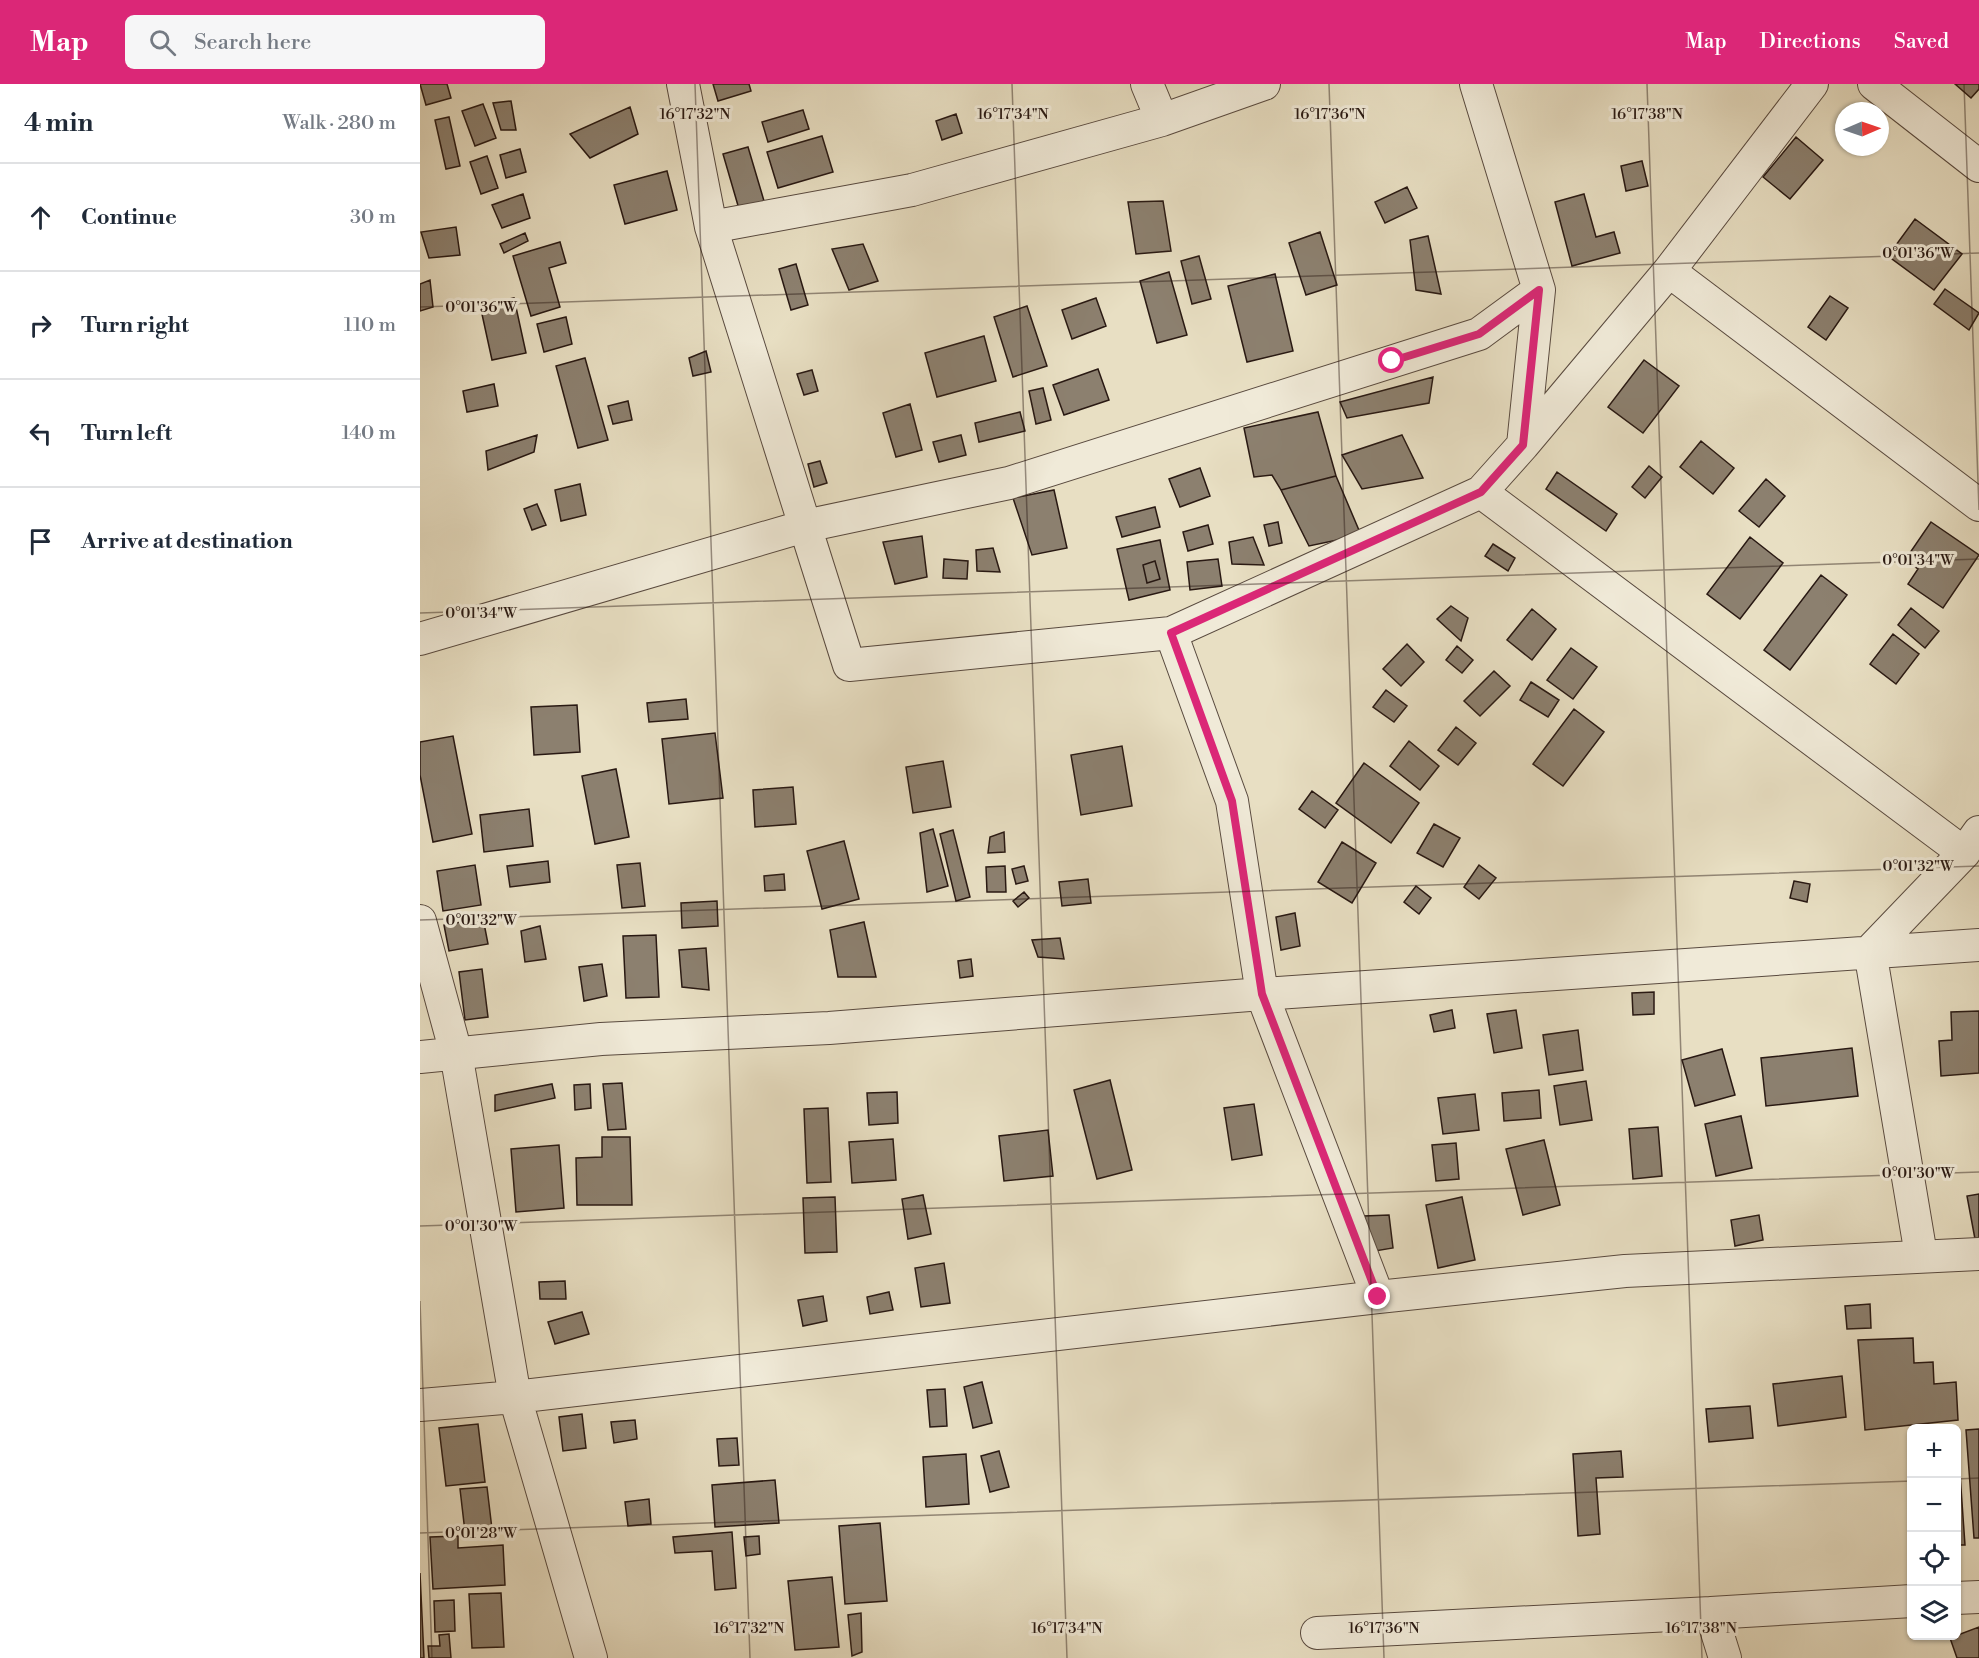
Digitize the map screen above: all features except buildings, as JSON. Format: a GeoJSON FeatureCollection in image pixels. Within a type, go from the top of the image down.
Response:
{"type":"FeatureCollection","features":[{"type":"Feature","properties":{"kind":"street"},"geometry":{"type":"LineString","coordinates":[[683,84],[711,227],[849,665],[1171,633],[1481,492],[1669,272],[1812,84]]}},
{"type":"Feature","properties":{"kind":"street"},"geometry":{"type":"LineString","coordinates":[[1147,84],[1162,120]]}},
{"type":"Feature","properties":{"kind":"street"},"geometry":{"type":"LineString","coordinates":[[711,227],[912,190],[1162,120],[1264,84]]}},
{"type":"Feature","properties":{"kind":"street"},"geometry":{"type":"LineString","coordinates":[[1476,84],[1539,290],[1523,445]]}},
{"type":"Feature","properties":{"kind":"street"},"geometry":{"type":"LineString","coordinates":[[1874,84],[1979,166]]}},
{"type":"Feature","properties":{"kind":"street"},"geometry":{"type":"LineString","coordinates":[[1669,272],[1979,505]]}},
{"type":"Feature","properties":{"kind":"street"},"geometry":{"type":"LineString","coordinates":[[420,639],[806,526],[1009,483],[1185,429],[1479,334],[1539,290]]}},
{"type":"Feature","properties":{"kind":"street"},"geometry":{"type":"LineString","coordinates":[[1481,492],[1971,842],[1870,951]]}},
{"type":"Feature","properties":{"kind":"street"},"geometry":{"type":"LineString","coordinates":[[1171,633],[1232,801],[1262,994],[1378,1297]]}},
{"type":"Feature","properties":{"kind":"street"},"geometry":{"type":"LineString","coordinates":[[420,921],[456,1053],[515,1397],[591,1658]]}},
{"type":"Feature","properties":{"kind":"street"},"geometry":{"type":"LineString","coordinates":[[420,1057],[601,1039],[829,1028],[1262,994],[1979,945]]}},
{"type":"Feature","properties":{"kind":"street"},"geometry":{"type":"LineString","coordinates":[[1870,951],[1921,1255]]}},
{"type":"Feature","properties":{"kind":"street"},"geometry":{"type":"LineString","coordinates":[[420,1405],[515,1397],[1378,1297],[1626,1271],[1979,1254]]}},
{"type":"Feature","properties":{"kind":"street"},"geometry":{"type":"LineString","coordinates":[[1961,1598],[1979,1597]]}},
{"type":"Feature","properties":{"kind":"street"},"geometry":{"type":"LineString","coordinates":[[1317,1633],[1907,1601]]}},
{"type":"Feature","properties":{"kind":"street"},"geometry":{"type":"LineString","coordinates":[[1711,1613],[1725,1658]]}},
{"type":"Feature","properties":{"kind":"route"},"geometry":{"type":"LineString","coordinates":[[1378,1297],[1262,994],[1232,801],[1171,633],[1481,492],[1523,445],[1539,290],[1479,334],[1392,361]]}}]}
